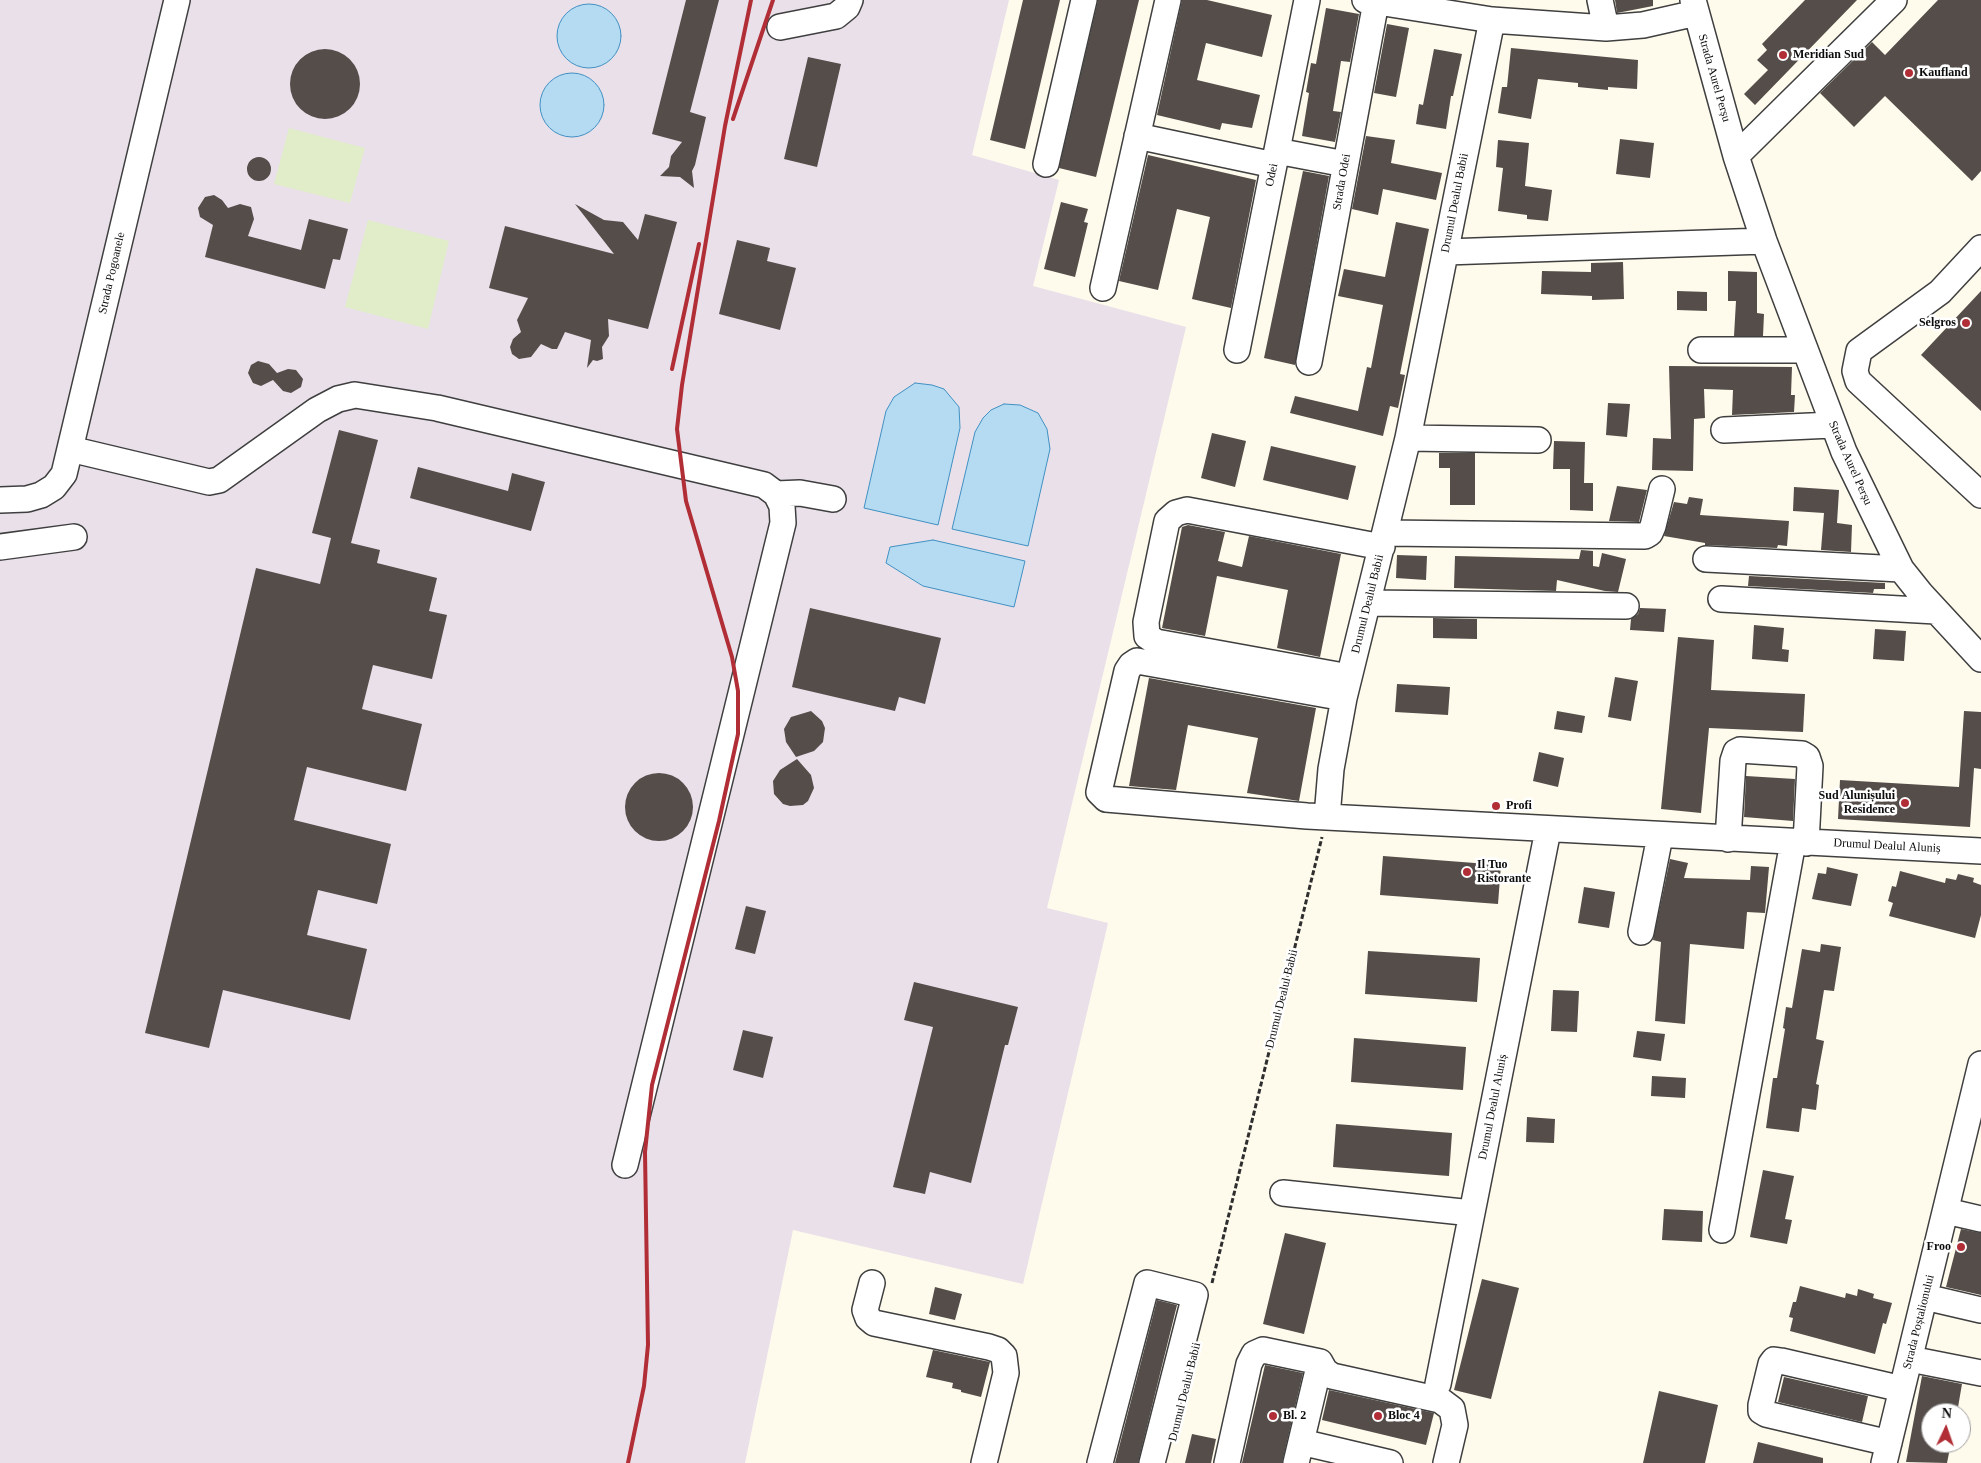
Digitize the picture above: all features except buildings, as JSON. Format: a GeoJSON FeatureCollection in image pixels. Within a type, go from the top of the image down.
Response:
{"type":"FeatureCollection","features":[{"type":"Feature","properties":{"kind":"street","name":"Strada Pogoanele"},"geometry":{"type":"LineString","coordinates":[[0,500],[27,499],[42,495],[54,487],[64,474],[177,0]]}},
{"type":"Feature","properties":{"kind":"street"},"geometry":{"type":"LineString","coordinates":[[780,27],[836,16],[847,8],[850,0]]}},
{"type":"Feature","properties":{"kind":"street"},"geometry":{"type":"LineString","coordinates":[[1046,164],[1084,0]]}},
{"type":"Feature","properties":{"kind":"street"},"geometry":{"type":"LineString","coordinates":[[1104,288],[1168,0]]}},
{"type":"Feature","properties":{"kind":"street","name":"Odei"},"geometry":{"type":"LineString","coordinates":[[1237,350],[1307,0]]}},
{"type":"Feature","properties":{"kind":"street"},"geometry":{"type":"LineString","coordinates":[[1600,0],[1618,22]]}},
{"type":"Feature","properties":{"kind":"street"},"geometry":{"type":"LineString","coordinates":[[1736,156],[1894,0]]}},
{"type":"Feature","properties":{"kind":"street","name":"Strada Odei"},"geometry":{"type":"LineString","coordinates":[[1309,362],[1345,164],[1370,1],[1492,20],[1665,21],[1694,7]]}},
{"type":"Feature","properties":{"kind":"street","name":"Strada Aurel Perșu"},"geometry":{"type":"LineString","coordinates":[[1694,7],[1736,156],[1764,241],[1832,425],[1901,569],[1936,611],[1981,659]]}},
{"type":"Feature","properties":{"kind":"street","name":"Drumul Dealul Babii"},"geometry":{"type":"LineString","coordinates":[[1327,817],[1331,768],[1346,688],[1408,438],[1492,20]]}},
{"type":"Feature","properties":{"kind":"street"},"geometry":{"type":"LineString","coordinates":[[1137,136],[1275,158],[1345,164]]}},
{"type":"Feature","properties":{"kind":"street"},"geometry":{"type":"LineString","coordinates":[[1446,252],[1764,241]]}},
{"type":"Feature","properties":{"kind":"street"},"geometry":{"type":"LineString","coordinates":[[1981,248],[1940,292],[1859,351],[1855,371],[1858,381],[1981,495]]}},
{"type":"Feature","properties":{"kind":"street"},"geometry":{"type":"LineString","coordinates":[[1701,350],[1804,350]]}},
{"type":"Feature","properties":{"kind":"street"},"geometry":{"type":"LineString","coordinates":[[70,449],[209,482],[219,480],[317,410],[338,399],[355,395],[436,408],[764,485],[776,494],[782,506],[783,523],[625,1165]]}},
{"type":"Feature","properties":{"kind":"street"},"geometry":{"type":"LineString","coordinates":[[1724,430],[1832,425]]}},
{"type":"Feature","properties":{"kind":"street"},"geometry":{"type":"LineString","coordinates":[[1408,438],[1538,440]]}},
{"type":"Feature","properties":{"kind":"street"},"geometry":{"type":"LineString","coordinates":[[1346,688],[1156,642],[1147,636],[1146,622],[1167,521],[1176,513],[1188,510],[1384,540],[1645,536],[1650,533],[1653,526],[1662,489]]}},
{"type":"Feature","properties":{"kind":"street"},"geometry":{"type":"LineString","coordinates":[[776,494],[800,493],[833,499]]}},
{"type":"Feature","properties":{"kind":"street"},"geometry":{"type":"LineString","coordinates":[[0,548],[74,537]]}},
{"type":"Feature","properties":{"kind":"street"},"geometry":{"type":"LineString","coordinates":[[1706,559],[1901,569]]}},
{"type":"Feature","properties":{"kind":"street"},"geometry":{"type":"LineString","coordinates":[[1721,599],[1936,611]]}},
{"type":"Feature","properties":{"kind":"street"},"geometry":{"type":"LineString","coordinates":[[1368,603],[1626,606]]}},
{"type":"Feature","properties":{"kind":"street","name":"Drumul Dealul Aluniș"},"geometry":{"type":"LineString","coordinates":[[1346,688],[1138,661],[1128,671],[1098,792],[1106,799],[1327,817],[1660,836],[1981,851]]}},
{"type":"Feature","properties":{"kind":"street"},"geometry":{"type":"LineString","coordinates":[[1722,1230],[1799,842],[1810,766],[1807,757],[1802,754],[1740,750],[1736,752],[1732,761],[1728,839]]}},
{"type":"Feature","properties":{"kind":"street","name":"Drumul Dealul Aluniș"},"geometry":{"type":"LineString","coordinates":[[1438,1384],[1548,830]]}},
{"type":"Feature","properties":{"kind":"street"},"geometry":{"type":"LineString","coordinates":[[1641,932],[1660,836]]}},
{"type":"Feature","properties":{"kind":"street","name":"Strada Poștalionului"},"geometry":{"type":"LineString","coordinates":[[1887,1453],[1981,1064]]}},
{"type":"Feature","properties":{"kind":"street"},"geometry":{"type":"LineString","coordinates":[[1283,1193],[1472,1214]]}},
{"type":"Feature","properties":{"kind":"street"},"geometry":{"type":"LineString","coordinates":[[1946,1211],[1981,1219]]}},
{"type":"Feature","properties":{"kind":"street"},"geometry":{"type":"LineString","coordinates":[[872,1283],[865,1310],[868,1318],[874,1323],[989,1347],[998,1350],[1004,1356],[1006,1373],[984,1463]]}},
{"type":"Feature","properties":{"kind":"street"},"geometry":{"type":"LineString","coordinates":[[1100,1463],[1147,1283],[1195,1296],[1152,1463]]}},
{"type":"Feature","properties":{"kind":"street"},"geometry":{"type":"LineString","coordinates":[[1925,1297],[1981,1310]]}},
{"type":"Feature","properties":{"kind":"street"},"geometry":{"type":"LineString","coordinates":[[1227,1463],[1254,1354],[1263,1350],[1320,1362],[1325,1371],[1332,1376],[1440,1400],[1452,1409],[1455,1425],[1446,1463]]}},
{"type":"Feature","properties":{"kind":"street"},"geometry":{"type":"LineString","coordinates":[[1910,1359],[1981,1373]]}},
{"type":"Feature","properties":{"kind":"street"},"geometry":{"type":"LineString","coordinates":[[1887,1453],[1766,1414],[1761,1411],[1761,1405],[1771,1364],[1774,1360],[1902,1389]]}},
{"type":"Feature","properties":{"kind":"street"},"geometry":{"type":"LineString","coordinates":[[1320,1362],[1298,1452],[1390,1463]]}},
{"type":"Feature","properties":{"kind":"path","name":"Drumul Dealul Babii"},"geometry":{"type":"LineString","coordinates":[[1210,1289],[1327,817]]}},
{"type":"Feature","properties":{"kind":"shaded area"},"geometry":{"type":"Polygon","coordinates":[[[0,0],[1009,0],[972,155],[1059,180],[1033,286],[1186,327],[1047,908],[1108,923],[1023,1284],[793,1230],[745,1463],[0,1463],[0,0]]]}},
{"type":"Feature","properties":{"kind":"green space"},"geometry":{"type":"Polygon","coordinates":[[[289,128],[365,148],[350,203],[274,184],[289,128]]]}},
{"type":"Feature","properties":{"kind":"green space"},"geometry":{"type":"Polygon","coordinates":[[[368,220],[449,241],[428,329],[345,307],[368,220]]]}},
{"type":"Feature","properties":{"kind":"water"},"geometry":{"type":"Polygon","coordinates":[[[589,4],[601,6],[612,13],[619,24],[621,36],[619,48],[612,59],[601,66],[589,68],[577,66],[566,59],[559,48],[557,36],[559,24],[566,13],[577,6],[589,4]]]}},
{"type":"Feature","properties":{"kind":"water"},"geometry":{"type":"Polygon","coordinates":[[[572,73],[584,75],[595,82],[602,93],[604,105],[602,117],[595,128],[584,135],[572,137],[560,135],[549,128],[542,117],[540,105],[542,93],[549,82],[560,75],[572,73]]]}},
{"type":"Feature","properties":{"kind":"water"},"geometry":{"type":"Polygon","coordinates":[[[915,383],[944,389],[959,407],[960,428],[938,525],[864,508],[886,411],[894,397],[915,383]]]}},
{"type":"Feature","properties":{"kind":"water"},"geometry":{"type":"Polygon","coordinates":[[[1004,404],[1020,405],[1038,413],[1047,429],[1050,449],[1028,546],[952,529],[975,432],[983,418],[991,410],[1004,404]]]}},
{"type":"Feature","properties":{"kind":"water"},"geometry":{"type":"Polygon","coordinates":[[[933,540],[1025,561],[1014,607],[923,586],[886,563],[890,547],[933,540]]]}},
{"type":"Feature","properties":{"kind":"railway"},"geometry":{"type":"LineString","coordinates":[[628,1463],[644,1386],[648,1345],[645,1152],[652,1085],[719,821],[738,734],[738,691],[732,657],[686,501],[677,429],[682,385],[725,126],[751,0]]}},
{"type":"Feature","properties":{"kind":"railway"},"geometry":{"type":"LineString","coordinates":[[733,119],[773,0]]}},
{"type":"Feature","properties":{"kind":"railway"},"geometry":{"type":"LineString","coordinates":[[672,369],[699,244]]}},
{"type":"Feature","properties":{"kind":"place","name":"Meridian Sud"},"geometry":{"type":"Point","coordinates":[1783,55]}},
{"type":"Feature","properties":{"kind":"place","name":"Kaufland"},"geometry":{"type":"Point","coordinates":[1909,73]}},
{"type":"Feature","properties":{"kind":"place","name":"Selgros"},"geometry":{"type":"Point","coordinates":[1966,323]}},
{"type":"Feature","properties":{"kind":"place","name":"Sud Alunișului Residence"},"geometry":{"type":"Point","coordinates":[1905,803]}},
{"type":"Feature","properties":{"kind":"place","name":"Profi"},"geometry":{"type":"Point","coordinates":[1496,806]}},
{"type":"Feature","properties":{"kind":"place","name":"Il Tuo Ristorante"},"geometry":{"type":"Point","coordinates":[1467,872]}},
{"type":"Feature","properties":{"kind":"place","name":"Froo"},"geometry":{"type":"Point","coordinates":[1961,1247]}},
{"type":"Feature","properties":{"kind":"place","name":"Bl. 2"},"geometry":{"type":"Point","coordinates":[1273,1416]}},
{"type":"Feature","properties":{"kind":"place","name":"Bloc 4"},"geometry":{"type":"Point","coordinates":[1378,1416]}}]}
